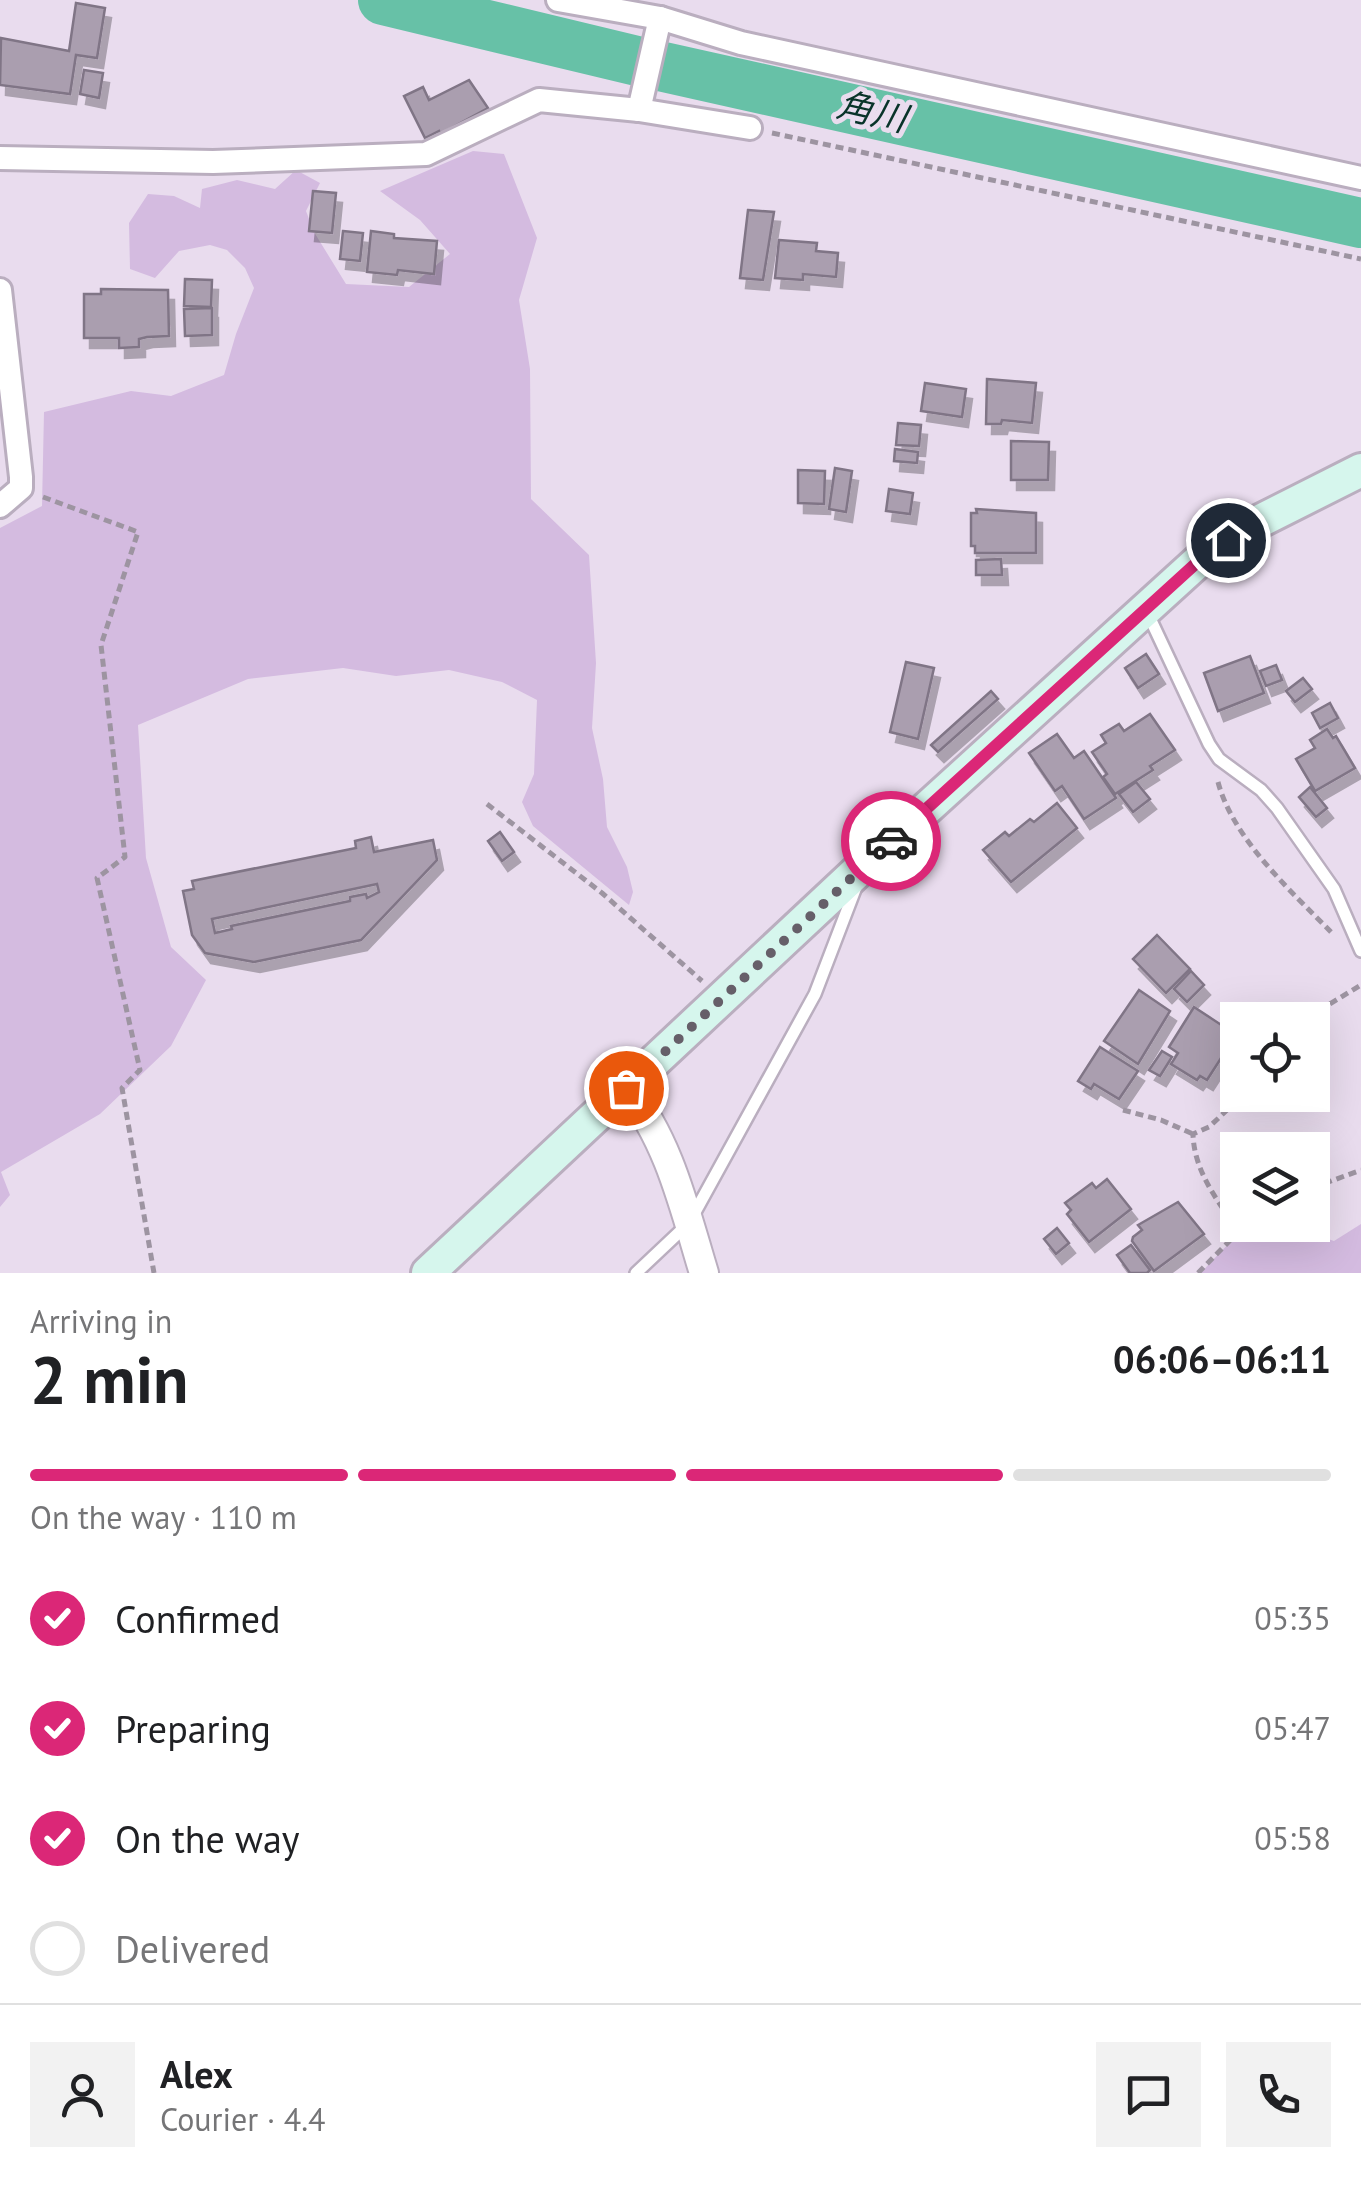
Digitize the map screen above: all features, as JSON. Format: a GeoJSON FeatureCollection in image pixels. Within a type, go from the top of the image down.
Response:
{"type":"FeatureCollection","features":[{"type":"Feature","properties":{"kind":"main road"},"geometry":{"type":"LineString","coordinates":[[428,1273],[861,868],[1203,557],[1254,524],[1361,470]]}},
{"type":"Feature","properties":{"kind":"street"},"geometry":{"type":"LineString","coordinates":[[558,0],[660,18],[741,43],[1361,178]]}},
{"type":"Feature","properties":{"kind":"street"},"geometry":{"type":"LineString","coordinates":[[639,110],[660,18]]}},
{"type":"Feature","properties":{"kind":"street"},"geometry":{"type":"LineString","coordinates":[[0,158],[213,162],[426,154],[539,100],[639,110],[750,128]]}},
{"type":"Feature","properties":{"kind":"street"},"geometry":{"type":"LineString","coordinates":[[0,290],[20,488],[0,506]]}},
{"type":"Feature","properties":{"kind":"street"},"geometry":{"type":"LineString","coordinates":[[626,1088],[643,1108],[677,1186],[704,1273]]}},
{"type":"Feature","properties":{"kind":"lane"},"geometry":{"type":"LineString","coordinates":[[1146,610],[1209,744],[1219,759],[1261,790],[1277,808],[1334,889],[1361,951]]}},
{"type":"Feature","properties":{"kind":"lane"},"geometry":{"type":"LineString","coordinates":[[636,1273],[689,1223],[815,994],[850,910],[861,868]]}},
{"type":"Feature","properties":{"kind":"path"},"geometry":{"type":"LineString","coordinates":[[750,128],[1361,259]]}},
{"type":"Feature","properties":{"kind":"path"},"geometry":{"type":"LineString","coordinates":[[20,488],[138,532],[102,645],[125,857],[97,878],[140,1070],[122,1088],[154,1273]]}},
{"type":"Feature","properties":{"kind":"path"},"geometry":{"type":"LineString","coordinates":[[1209,744],[1221,795],[1248,840],[1333,934]]}},
{"type":"Feature","properties":{"kind":"path"},"geometry":{"type":"LineString","coordinates":[[486,804],[602,894],[708,986],[719,1003]]}},
{"type":"Feature","properties":{"kind":"path"},"geometry":{"type":"LineString","coordinates":[[1330,1003],[1361,984]]}},
{"type":"Feature","properties":{"kind":"path"},"geometry":{"type":"LineString","coordinates":[[1123,1110],[1194,1134],[1225,1112]]}},
{"type":"Feature","properties":{"kind":"path"},"geometry":{"type":"LineString","coordinates":[[1194,1134],[1194,1157],[1220,1205]]}},
{"type":"Feature","properties":{"kind":"path"},"geometry":{"type":"LineString","coordinates":[[1330,1181],[1361,1170]]}},
{"type":"Feature","properties":{"kind":"path"},"geometry":{"type":"LineString","coordinates":[[1198,1273],[1227,1242]]}},
{"type":"Feature","properties":{"kind":"shaded area"},"geometry":{"type":"Polygon","coordinates":[[[473,151],[504,154],[537,238],[519,300],[530,369],[531,499],[589,555],[596,663],[592,728],[603,779],[607,827],[627,867],[633,892],[629,905],[533,826],[522,802],[534,774],[537,700],[502,682],[449,670],[396,676],[343,668],[248,679],[138,725],[146,858],[171,947],[206,980],[171,1046],[100,1114],[1,1172],[10,1195],[0,1207],[0,528],[42,506],[44,412],[131,391],[171,396],[224,375],[254,288],[245,268],[227,250],[210,245],[179,251],[155,278],[130,269],[129,223],[148,194],[174,196],[200,208],[202,189],[237,180],[275,189],[296,170],[320,183],[306,211],[314,232],[346,284],[409,287],[450,254],[420,220],[380,191],[473,151]]]}},
{"type":"Feature","properties":{"kind":"shaded area"},"geometry":{"type":"Polygon","coordinates":[[[1361,1224],[1361,1273],[1201,1273],[1231,1242],[1334,1241],[1361,1224]]]}},
{"type":"Feature","properties":{"kind":"building"},"geometry":{"type":"Polygon","coordinates":[[[76,3],[105,8],[97,58],[76,55],[70,94],[0,85],[1,38],[69,51],[76,3]]]}},
{"type":"Feature","properties":{"kind":"building"},"geometry":{"type":"Polygon","coordinates":[[[84,70],[103,73],[99,98],[80,94],[84,70]]]}},
{"type":"Feature","properties":{"kind":"building"},"geometry":{"type":"Polygon","coordinates":[[[469,80],[488,108],[425,138],[404,96],[423,87],[429,100],[469,80]]]}},
{"type":"Feature","properties":{"kind":"building"},"geometry":{"type":"Polygon","coordinates":[[[313,191],[336,193],[332,233],[309,231],[313,191]]]}},
{"type":"Feature","properties":{"kind":"building"},"geometry":{"type":"Polygon","coordinates":[[[748,210],[774,212],[763,280],[740,278],[748,210]]]}},
{"type":"Feature","properties":{"kind":"building"},"geometry":{"type":"Polygon","coordinates":[[[343,231],[363,233],[360,261],[340,259],[343,231]]]}},
{"type":"Feature","properties":{"kind":"building"},"geometry":{"type":"Polygon","coordinates":[[[371,231],[394,234],[394,238],[437,241],[434,274],[367,272],[371,231]]]}},
{"type":"Feature","properties":{"kind":"building"},"geometry":{"type":"Polygon","coordinates":[[[779,240],[817,243],[816,251],[838,253],[836,277],[803,274],[803,280],[775,278],[779,240]]]}},
{"type":"Feature","properties":{"kind":"building"},"geometry":{"type":"Polygon","coordinates":[[[185,279],[212,280],[211,307],[184,306],[185,279]]]}},
{"type":"Feature","properties":{"kind":"building"},"geometry":{"type":"Polygon","coordinates":[[[101,289],[168,290],[169,336],[147,337],[139,339],[139,347],[119,348],[119,338],[84,338],[84,294],[101,294],[101,289]]]}},
{"type":"Feature","properties":{"kind":"building"},"geometry":{"type":"Polygon","coordinates":[[[212,308],[212,335],[185,336],[184,309],[212,308]]]}},
{"type":"Feature","properties":{"kind":"building"},"geometry":{"type":"Polygon","coordinates":[[[987,379],[1036,383],[1032,423],[1002,420],[1001,424],[986,424],[987,379]]]}},
{"type":"Feature","properties":{"kind":"building"},"geometry":{"type":"Polygon","coordinates":[[[925,383],[966,389],[962,417],[921,411],[925,383]]]}},
{"type":"Feature","properties":{"kind":"building"},"geometry":{"type":"Polygon","coordinates":[[[898,423],[921,425],[919,446],[896,445],[898,423]]]}},
{"type":"Feature","properties":{"kind":"building"},"geometry":{"type":"Polygon","coordinates":[[[1011,441],[1049,442],[1048,480],[1011,480],[1011,441]]]}},
{"type":"Feature","properties":{"kind":"building"},"geometry":{"type":"Polygon","coordinates":[[[895,449],[918,452],[917,463],[894,461],[895,449]]]}},
{"type":"Feature","properties":{"kind":"building"},"geometry":{"type":"Polygon","coordinates":[[[835,468],[852,471],[846,512],[829,509],[835,468]]]}},
{"type":"Feature","properties":{"kind":"building"},"geometry":{"type":"Polygon","coordinates":[[[798,470],[825,471],[824,504],[798,503],[798,470]]]}},
{"type":"Feature","properties":{"kind":"building"},"geometry":{"type":"Polygon","coordinates":[[[889,489],[913,493],[910,514],[886,511],[889,489]]]}},
{"type":"Feature","properties":{"kind":"building"},"geometry":{"type":"Polygon","coordinates":[[[976,509],[1036,513],[1036,553],[975,553],[975,546],[971,546],[971,513],[977,513],[976,509]]]}},
{"type":"Feature","properties":{"kind":"building"},"geometry":{"type":"Polygon","coordinates":[[[1001,559],[1002,575],[976,575],[976,560],[1001,559]]]}},
{"type":"Feature","properties":{"kind":"building"},"geometry":{"type":"Polygon","coordinates":[[[1146,654],[1159,674],[1138,688],[1125,668],[1146,654]]]}},
{"type":"Feature","properties":{"kind":"building"},"geometry":{"type":"Polygon","coordinates":[[[1250,656],[1264,693],[1218,711],[1204,673],[1250,656]]]}},
{"type":"Feature","properties":{"kind":"building"},"geometry":{"type":"Polygon","coordinates":[[[906,662],[934,668],[918,739],[890,732],[906,662]]]}},
{"type":"Feature","properties":{"kind":"building"},"geometry":{"type":"Polygon","coordinates":[[[1276,665],[1282,680],[1266,686],[1260,671],[1276,665]]]}},
{"type":"Feature","properties":{"kind":"building"},"geometry":{"type":"Polygon","coordinates":[[[1303,678],[1312,689],[1295,702],[1286,691],[1303,678]]]}},
{"type":"Feature","properties":{"kind":"building"},"geometry":{"type":"Polygon","coordinates":[[[991,691],[998,699],[938,752],[931,745],[991,691]]]}},
{"type":"Feature","properties":{"kind":"building"},"geometry":{"type":"Polygon","coordinates":[[[1330,703],[1338,718],[1320,728],[1312,713],[1330,703]]]}},
{"type":"Feature","properties":{"kind":"building"},"geometry":{"type":"Polygon","coordinates":[[[1150,714],[1175,750],[1150,766],[1153,770],[1115,794],[1092,752],[1106,743],[1101,735],[1119,724],[1124,731],[1150,714]]]}},
{"type":"Feature","properties":{"kind":"building"},"geometry":{"type":"Polygon","coordinates":[[[1327,729],[1333,738],[1336,736],[1355,768],[1315,791],[1296,759],[1315,748],[1310,740],[1327,729]]]}},
{"type":"Feature","properties":{"kind":"building"},"geometry":{"type":"Polygon","coordinates":[[[1057,734],[1074,758],[1084,751],[1116,798],[1084,819],[1062,786],[1055,791],[1029,753],[1057,734]]]}},
{"type":"Feature","properties":{"kind":"building"},"geometry":{"type":"Polygon","coordinates":[[[1136,782],[1150,799],[1133,812],[1119,794],[1136,782]]]}},
{"type":"Feature","properties":{"kind":"building"},"geometry":{"type":"Polygon","coordinates":[[[1310,787],[1327,808],[1316,817],[1299,797],[1310,787]]]}},
{"type":"Feature","properties":{"kind":"building"},"geometry":{"type":"Polygon","coordinates":[[[1057,803],[1077,828],[1011,882],[983,850],[1005,832],[1009,836],[1030,819],[1034,822],[1057,803]]]}},
{"type":"Feature","properties":{"kind":"building"},"geometry":{"type":"Polygon","coordinates":[[[500,832],[514,852],[502,861],[488,841],[500,832]]]}},
{"type":"Feature","properties":{"kind":"building"},"geometry":{"type":"Polygon","coordinates":[[[371,837],[374,852],[433,840],[437,860],[361,940],[254,962],[205,953],[192,935],[183,891],[194,889],[192,881],[356,848],[355,841],[371,837]],[[377,884],[212,919],[215,933],[379,892],[377,884]]]}},
{"type":"Feature","properties":{"kind":"building"},"geometry":{"type":"Polygon","coordinates":[[[1157,935],[1190,969],[1166,993],[1133,959],[1157,935]]]}},
{"type":"Feature","properties":{"kind":"building"},"geometry":{"type":"Polygon","coordinates":[[[1191,971],[1204,985],[1187,1002],[1174,989],[1191,971]]]}},
{"type":"Feature","properties":{"kind":"building"},"geometry":{"type":"Polygon","coordinates":[[[1139,990],[1170,1011],[1138,1064],[1104,1041],[1139,990]]]}},
{"type":"Feature","properties":{"kind":"building"},"geometry":{"type":"Polygon","coordinates":[[[1194,1007],[1220,1024],[1220,1060],[1207,1080],[1200,1076],[1197,1080],[1171,1064],[1178,1053],[1169,1047],[1194,1007]]]}},
{"type":"Feature","properties":{"kind":"building"},"geometry":{"type":"Polygon","coordinates":[[[1100,1047],[1138,1071],[1119,1099],[1094,1084],[1091,1089],[1078,1081],[1100,1047]]]}},
{"type":"Feature","properties":{"kind":"building"},"geometry":{"type":"Polygon","coordinates":[[[1162,1051],[1172,1057],[1160,1076],[1149,1070],[1162,1051]]]}},
{"type":"Feature","properties":{"kind":"building"},"geometry":{"type":"Polygon","coordinates":[[[1107,1179],[1131,1209],[1089,1242],[1067,1214],[1071,1210],[1065,1203],[1092,1183],[1096,1188],[1107,1179]]]}},
{"type":"Feature","properties":{"kind":"building"},"geometry":{"type":"Polygon","coordinates":[[[1178,1202],[1204,1234],[1154,1271],[1133,1237],[1142,1230],[1138,1225],[1178,1202]]]}},
{"type":"Feature","properties":{"kind":"building"},"geometry":{"type":"Polygon","coordinates":[[[1057,1228],[1069,1243],[1056,1254],[1044,1239],[1057,1228]]]}},
{"type":"Feature","properties":{"kind":"building"},"geometry":{"type":"Polygon","coordinates":[[[1131,1245],[1150,1270],[1147,1273],[1130,1273],[1117,1255],[1131,1245]]]}},
{"type":"Feature","properties":{"kind":"waterway","name":"角川"},"geometry":{"type":"LineString","coordinates":[[383,0],[637,61],[1361,223]]}},
{"type":"Feature","properties":{"kind":"way so far"},"geometry":{"type":"LineString","coordinates":[[626,1088],[891,841]]}},
{"type":"Feature","properties":{"kind":"route"},"geometry":{"type":"LineString","coordinates":[[891,841],[1203,557],[1228,540]]}}]}
